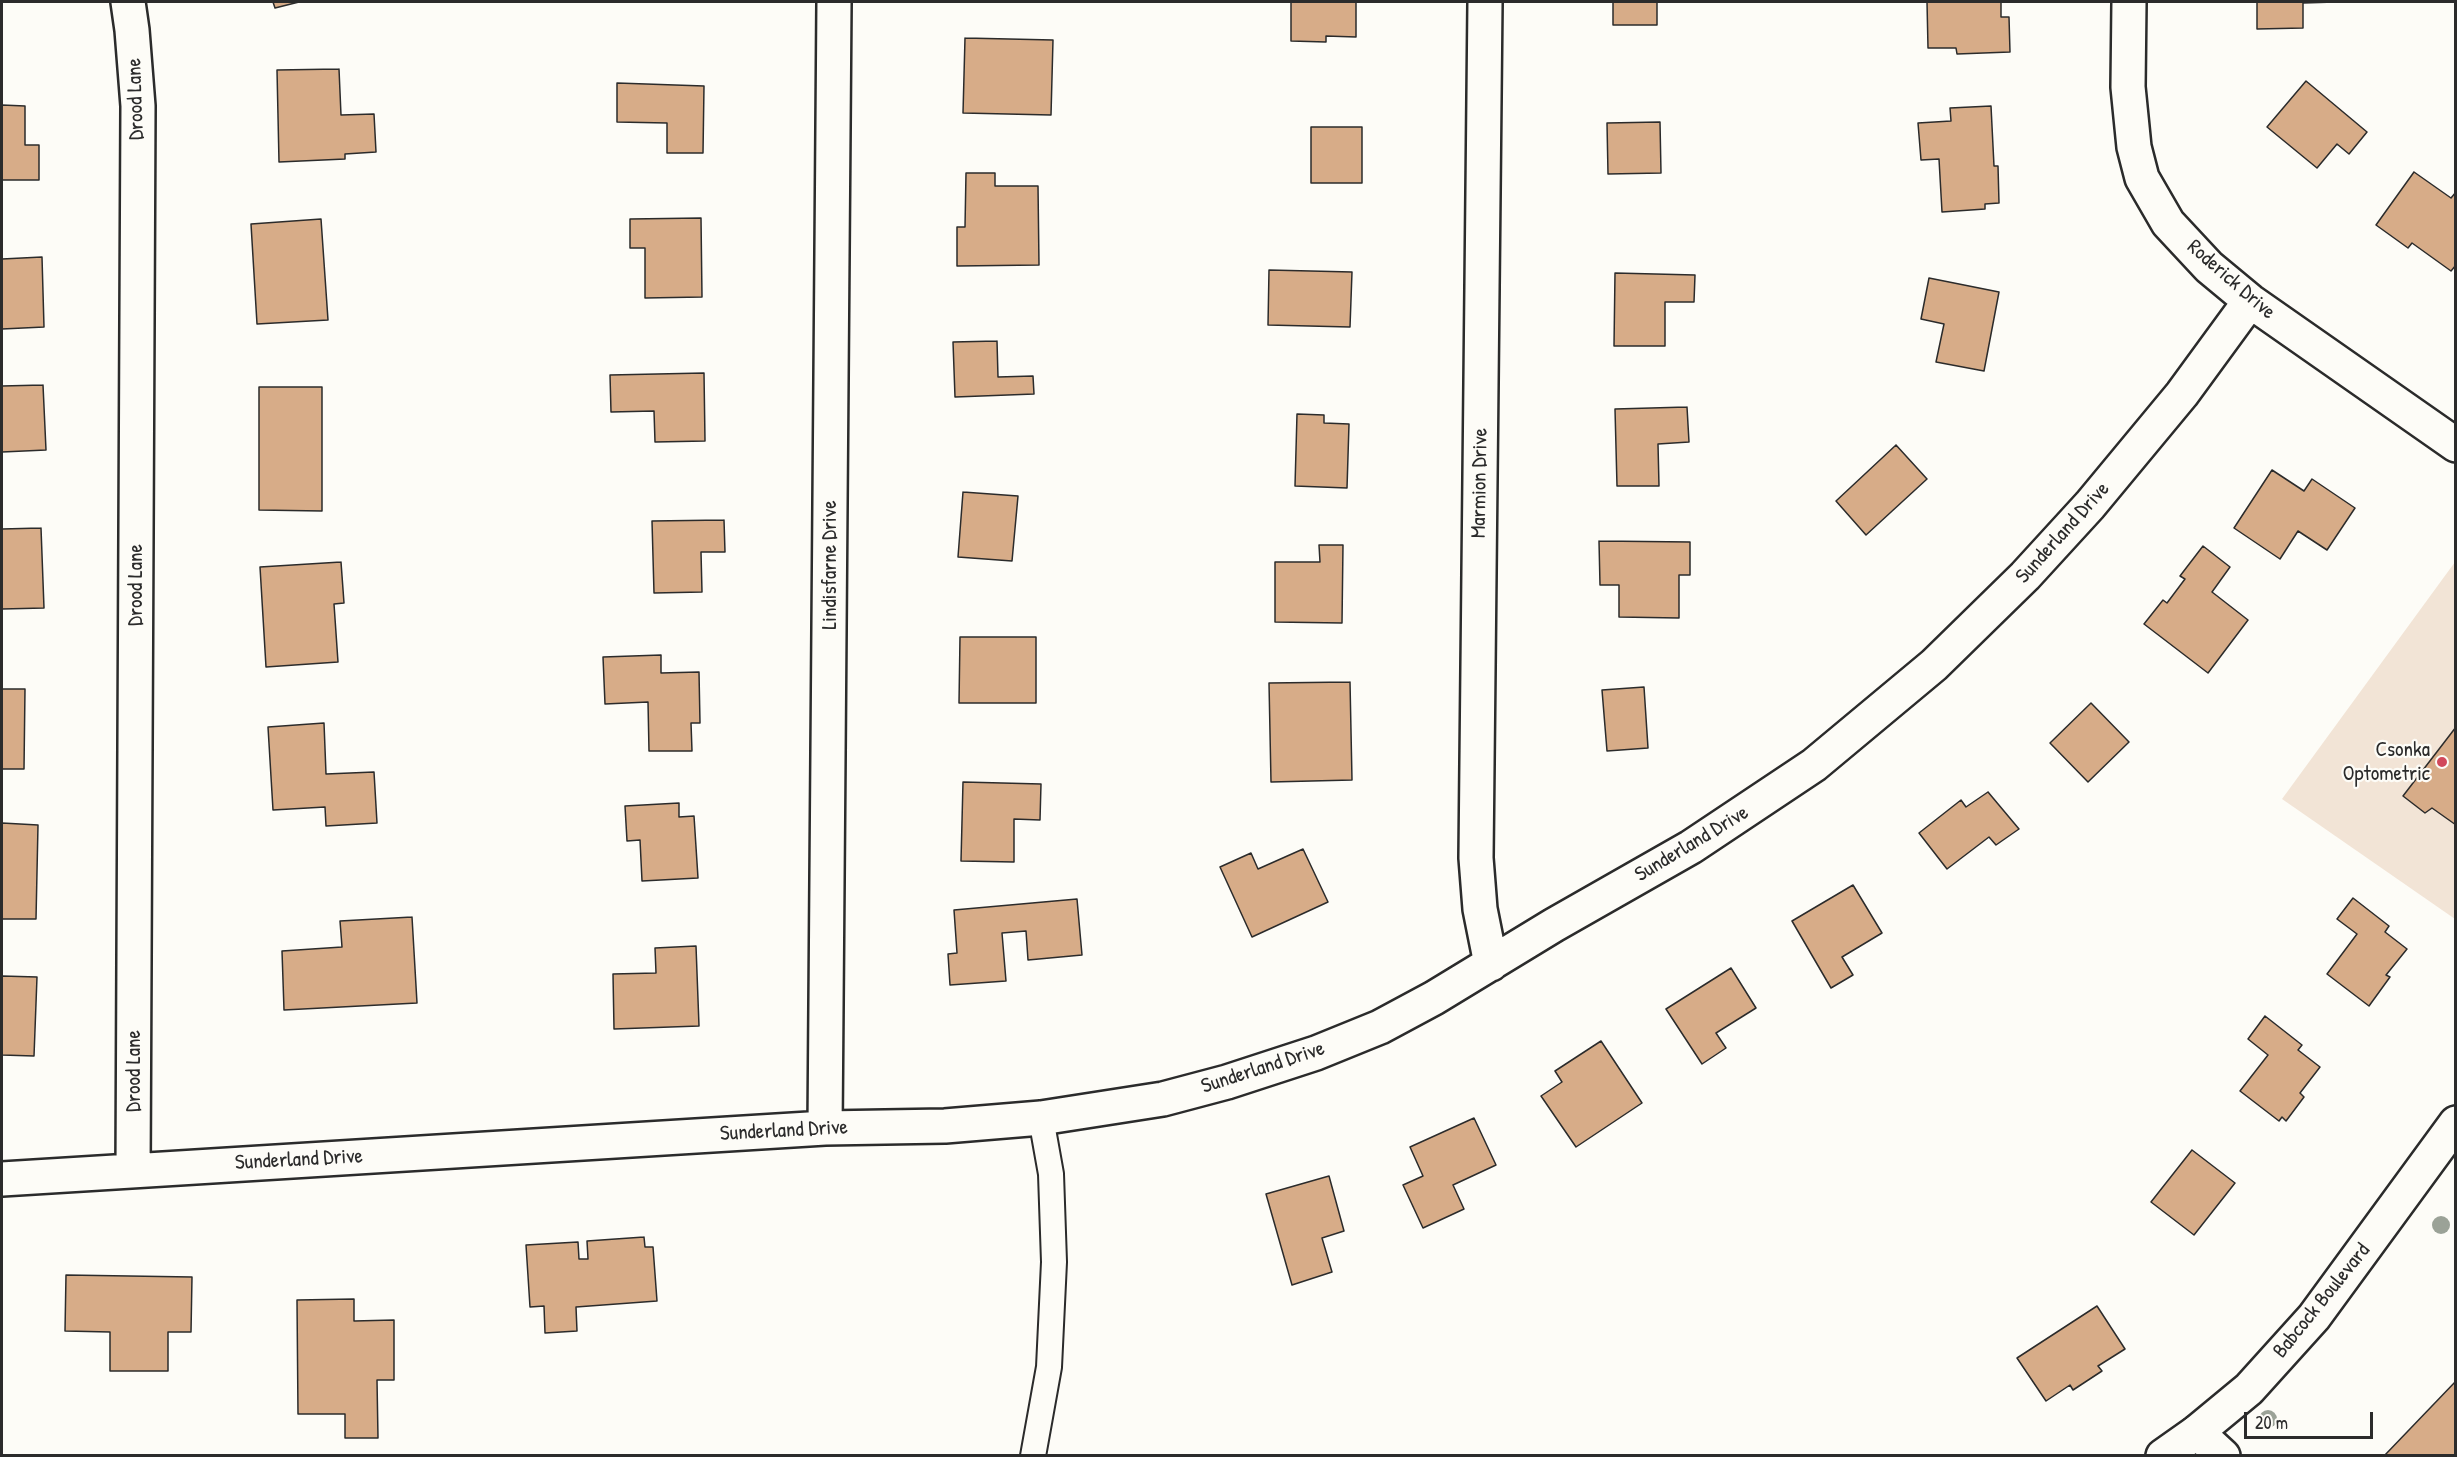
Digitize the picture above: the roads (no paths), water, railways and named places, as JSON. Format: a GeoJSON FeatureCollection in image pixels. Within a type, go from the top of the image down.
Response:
{"type":"FeatureCollection","features":[{"type":"Feature","properties":{"kind":"street","name":"Drood Lane"},"geometry":{"type":"LineString","coordinates":[[128,2],[138,106],[133,1170]]}},
{"type":"Feature","properties":{"kind":"street","name":"Lindisfarne Drive"},"geometry":{"type":"LineString","coordinates":[[825,1128],[834,2]]}},
{"type":"Feature","properties":{"kind":"street","name":"Marmion Drive"},"geometry":{"type":"LineString","coordinates":[[1485,2],[1476,858],[1480,909],[1491,964]]}},
{"type":"Feature","properties":{"kind":"street","name":"Roderick Drive"},"geometry":{"type":"LineString","coordinates":[[2129,2],[2128,87],[2134,147],[2142,178],[2168,223],[2209,267],[2250,301],[2456,445]]}},
{"type":"Feature","properties":{"kind":"street","name":"Sunderland Drive"},"geometry":{"type":"LineString","coordinates":[[2,1179],[825,1128],[945,1126],[1041,1118],[1163,1099],[1227,1082],[1316,1053],[1380,1026],[1434,998],[1691,847],[1814,765],[1934,665],[2025,576],[2090,505],[2182,394],[2250,301]]}},
{"type":"Feature","properties":{"kind":"street","name":"Babcock Boulevard"},"geometry":{"type":"LineString","coordinates":[[2163,1455],[2198,1432],[2248,1389],[2314,1317],[2456,1123]]}},
{"type":"Feature","properties":{"kind":"street"},"geometry":{"type":"LineString","coordinates":[[2198,1432],[2223,1455]]}},
{"type":"Feature","properties":{"kind":"lane"},"geometry":{"type":"LineString","coordinates":[[1033,1455],[1048,1367],[1054,1262],[1051,1174],[1041,1118]]}},
{"type":"Feature","properties":{"kind":"place","name":"Csonka Optometric"},"geometry":{"type":"Point","coordinates":[2442,762]}}]}
